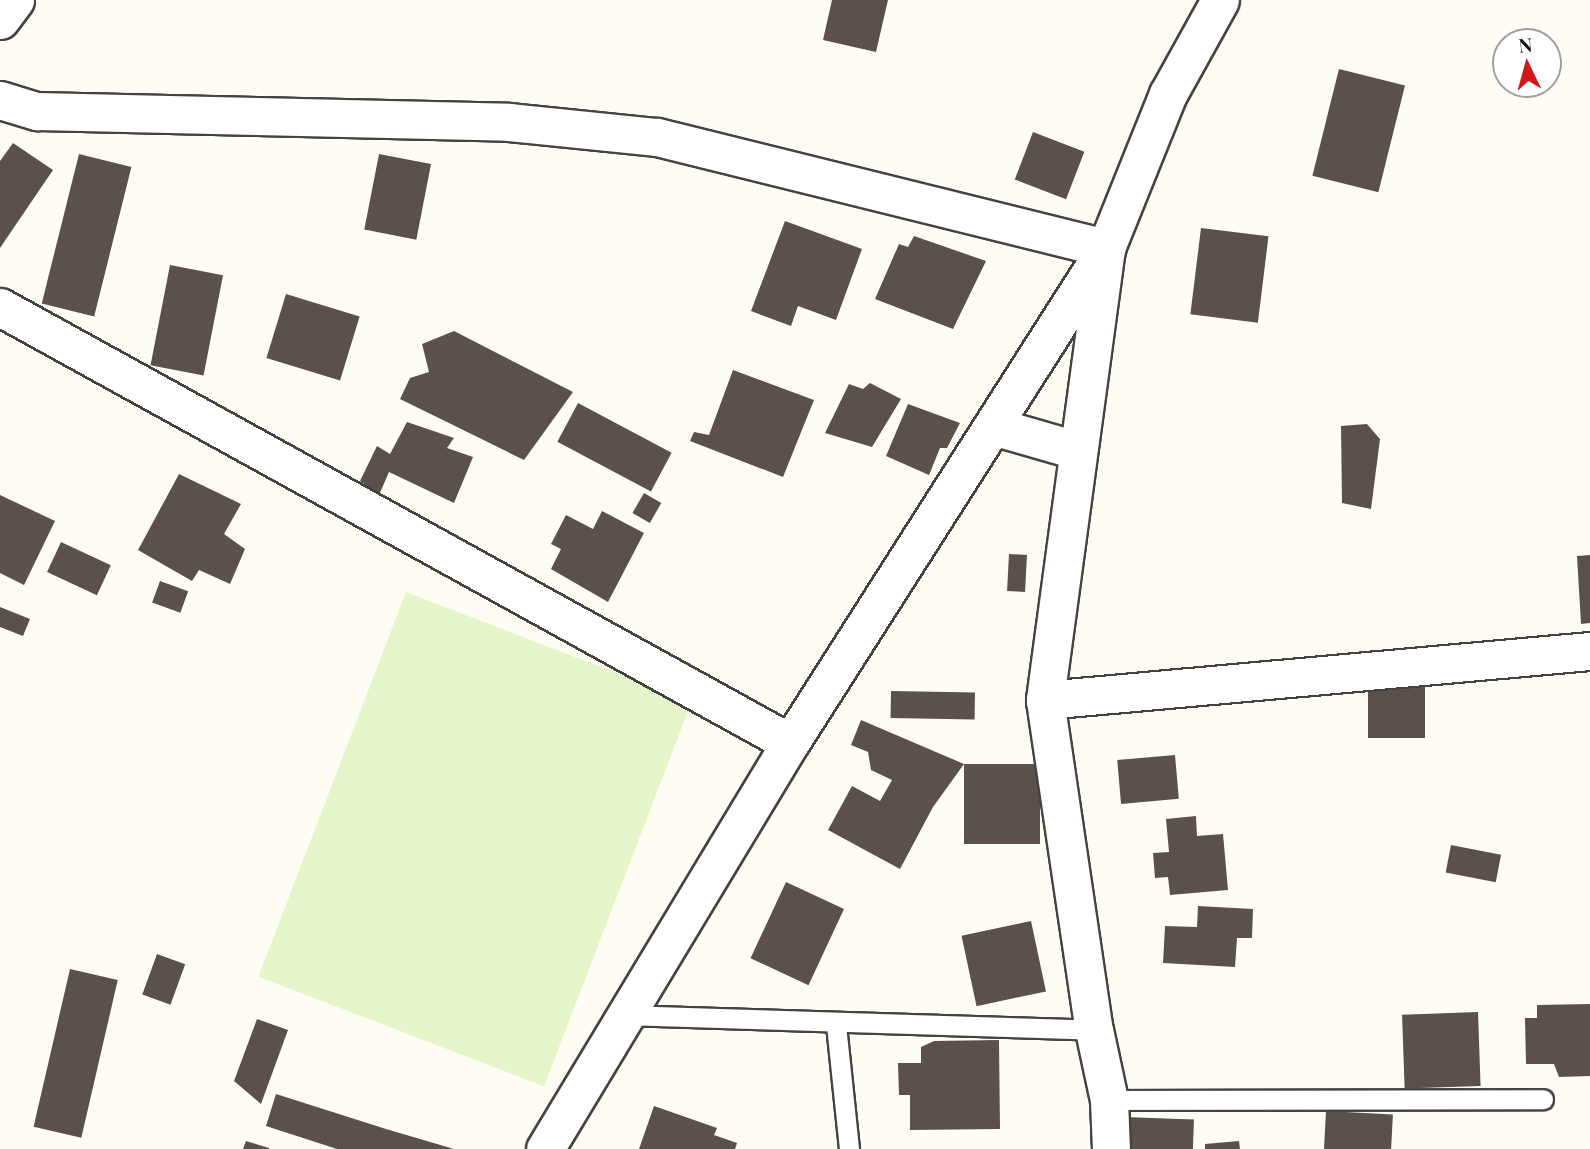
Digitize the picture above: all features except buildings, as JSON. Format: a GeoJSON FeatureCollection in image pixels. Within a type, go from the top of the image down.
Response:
{"type":"FeatureCollection","features":[{"type":"Feature","properties":{"kind":"street"},"geometry":{"type":"LineString","coordinates":[[0,20],[15,0]]}},
{"type":"Feature","properties":{"kind":"street"},"geometry":{"type":"LineString","coordinates":[[545,1149],[790,743],[1106,248],[1167,94],[1220,0]]}},
{"type":"Feature","properties":{"kind":"street"},"geometry":{"type":"LineString","coordinates":[[0,100],[37,111],[509,122],[657,136],[1106,248]]}},
{"type":"Feature","properties":{"kind":"street"},"geometry":{"type":"LineString","coordinates":[[1106,248],[1076,450],[1045,700],[1094,1030],[1109,1100],[1111,1149]]}},
{"type":"Feature","properties":{"kind":"street"},"geometry":{"type":"LineString","coordinates":[[0,307],[790,743]]}},
{"type":"Feature","properties":{"kind":"street"},"geometry":{"type":"LineString","coordinates":[[993,426],[1076,450]]}},
{"type":"Feature","properties":{"kind":"street"},"geometry":{"type":"LineString","coordinates":[[1045,700],[1590,651]]}},
{"type":"Feature","properties":{"kind":"lane"},"geometry":{"type":"LineString","coordinates":[[625,1015],[836,1025],[1094,1030]]}},
{"type":"Feature","properties":{"kind":"lane"},"geometry":{"type":"LineString","coordinates":[[836,1025],[849,1149]]}},
{"type":"Feature","properties":{"kind":"lane"},"geometry":{"type":"LineString","coordinates":[[1109,1100],[1543,1099]]}},
{"type":"Feature","properties":{"kind":"green space"},"geometry":{"type":"Polygon","coordinates":[[[406,592],[692,702],[544,1086],[258,977],[406,592]]]}}]}
